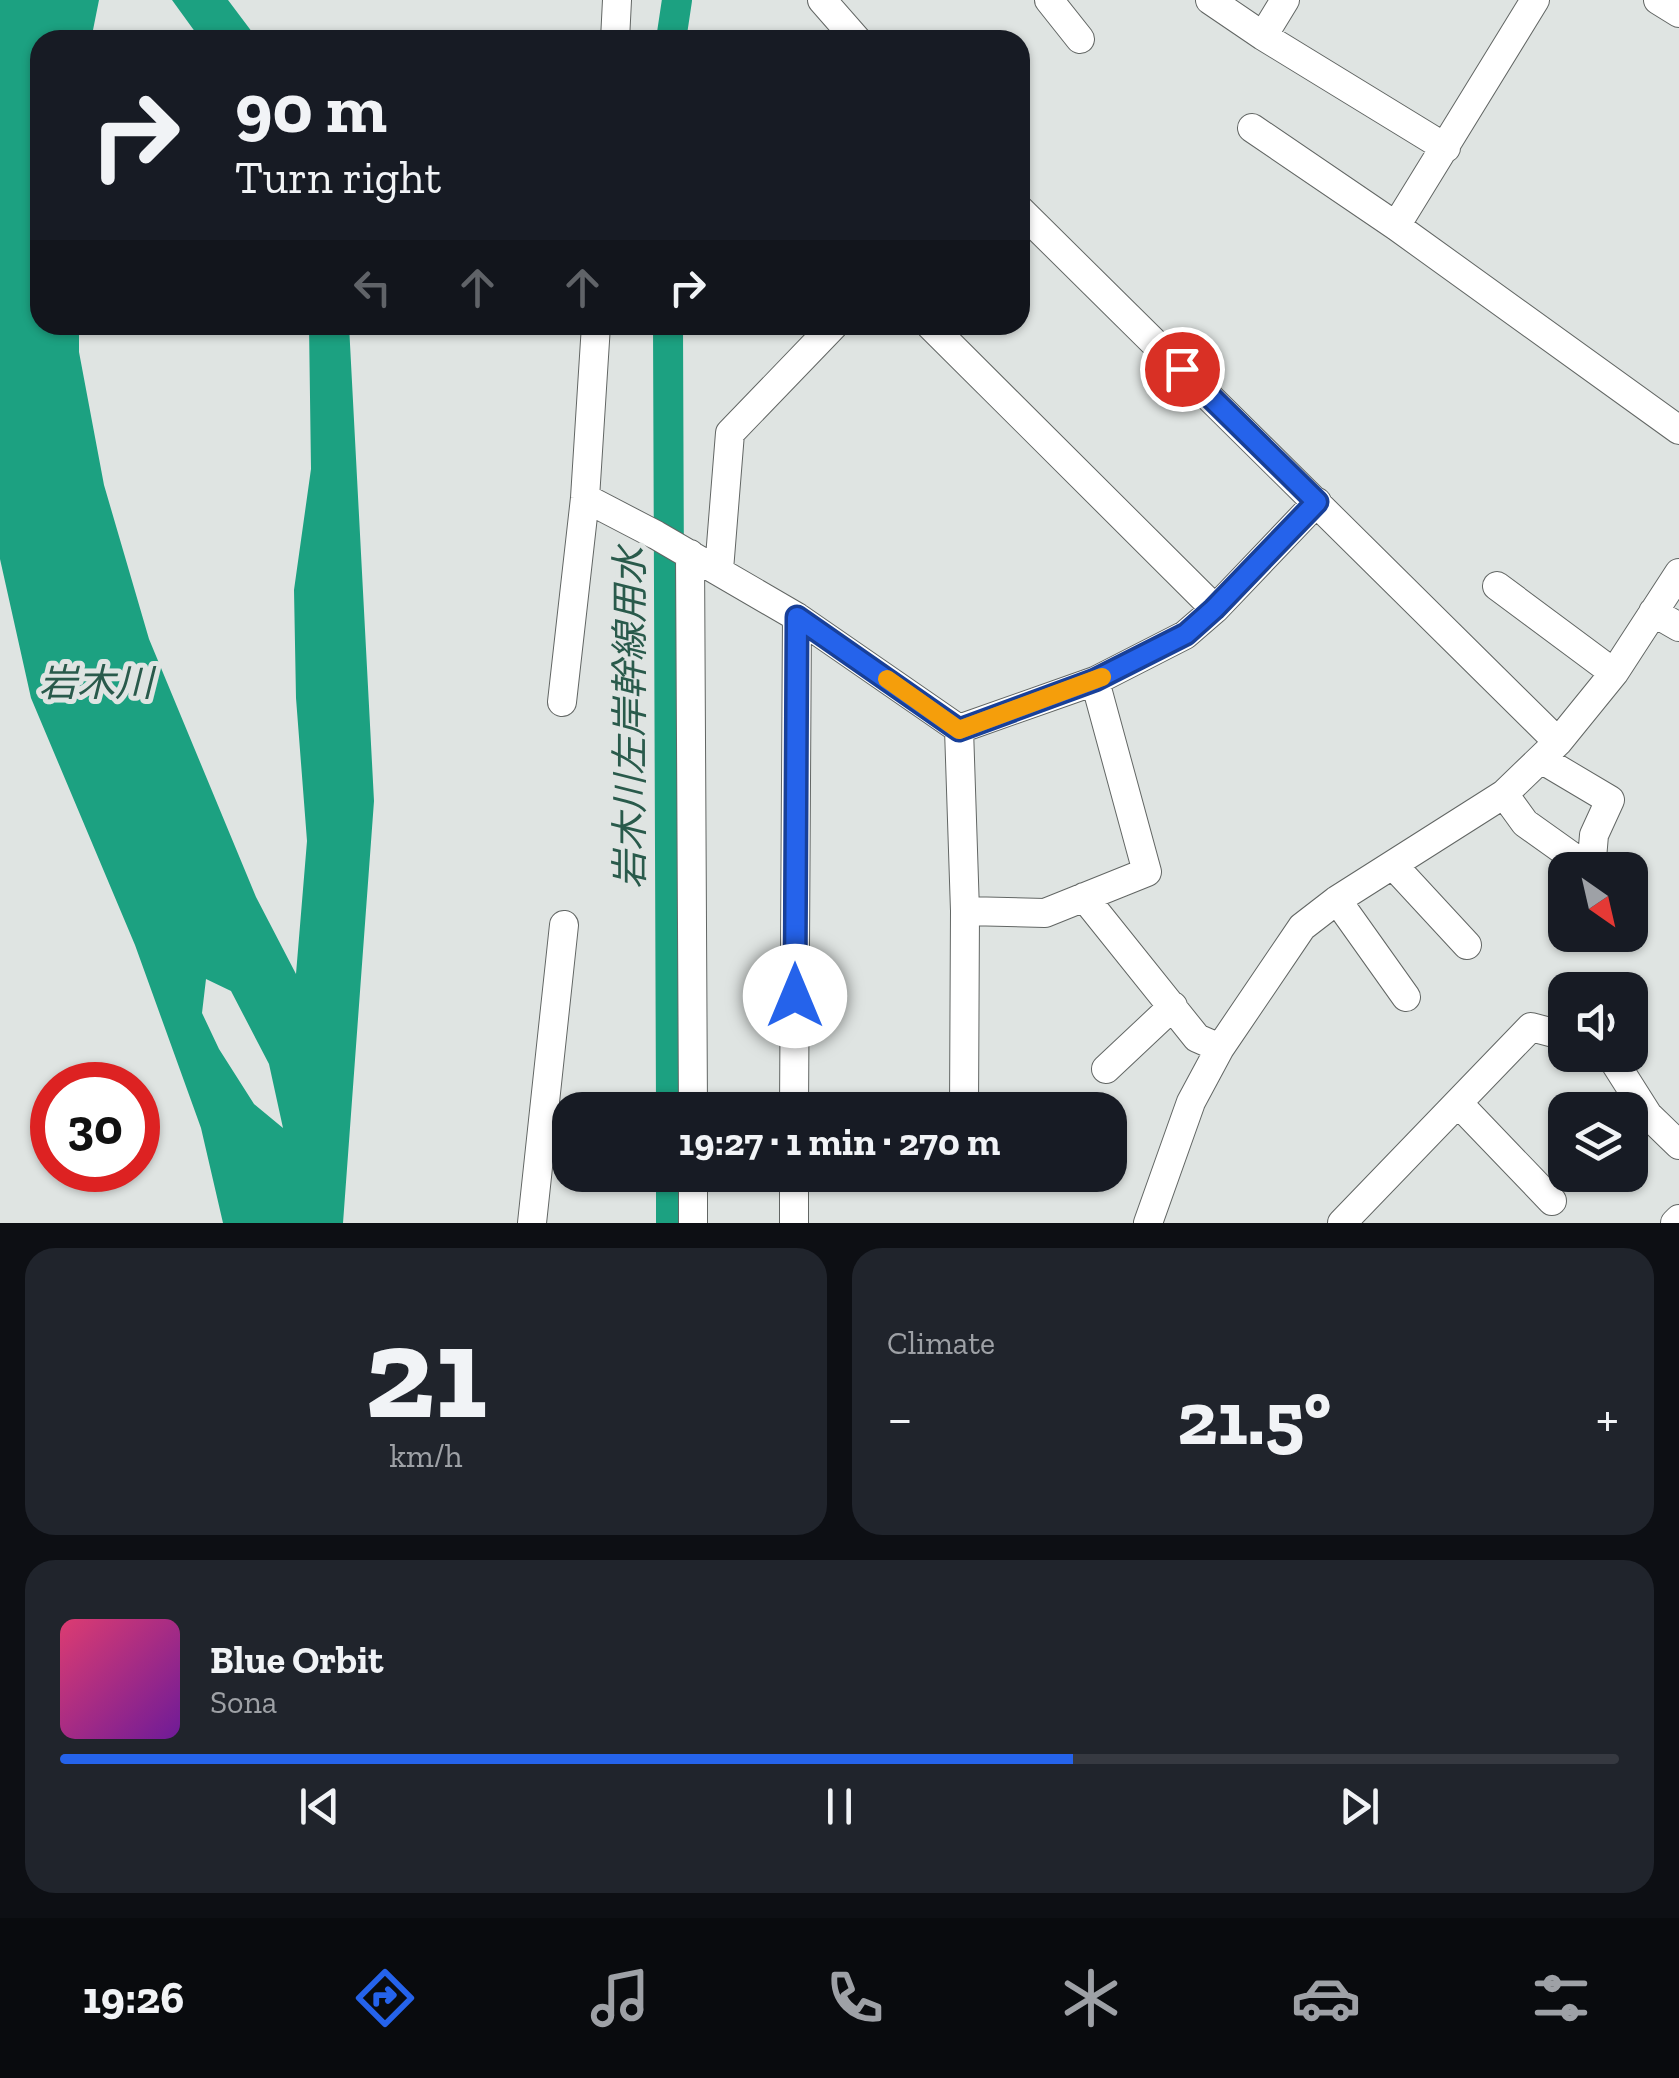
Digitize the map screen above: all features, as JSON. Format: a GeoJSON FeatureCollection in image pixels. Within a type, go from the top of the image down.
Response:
{"type":"FeatureCollection","features":[{"type":"Feature","properties":{"kind":"street"},"geometry":{"type":"LineString","coordinates":[[615,30],[617,0]]}},
{"type":"Feature","properties":{"kind":"street"},"geometry":{"type":"LineString","coordinates":[[822,0],[848,30]]}},
{"type":"Feature","properties":{"kind":"street"},"geometry":{"type":"LineString","coordinates":[[1048,0],[1080,40]]}},
{"type":"Feature","properties":{"kind":"street"},"geometry":{"type":"LineString","coordinates":[[1210,0],[1446,148]]}},
{"type":"Feature","properties":{"kind":"street"},"geometry":{"type":"LineString","coordinates":[[1263,36],[1285,0]]}},
{"type":"Feature","properties":{"kind":"street"},"geometry":{"type":"LineString","coordinates":[[1396,226],[1535,0]]}},
{"type":"Feature","properties":{"kind":"street"},"geometry":{"type":"LineString","coordinates":[[1658,0],[1679,14]]}},
{"type":"Feature","properties":{"kind":"street"},"geometry":{"type":"LineString","coordinates":[[1252,128],[1396,226],[1679,430]]}},
{"type":"Feature","properties":{"kind":"street"},"geometry":{"type":"LineString","coordinates":[[1030,220],[1317,502],[1549,751],[1610,800],[1594,835],[1593,852]]}},
{"type":"Feature","properties":{"kind":"street"},"geometry":{"type":"LineString","coordinates":[[562,702],[585,498],[595,335]]}},
{"type":"Feature","properties":{"kind":"street"},"geometry":{"type":"LineString","coordinates":[[719,570],[730,434],[824,335]]}},
{"type":"Feature","properties":{"kind":"street"},"geometry":{"type":"LineString","coordinates":[[940,335],[1214,609]]}},
{"type":"Feature","properties":{"kind":"street"},"geometry":{"type":"LineString","coordinates":[[585,498],[797,617],[959,730]]}},
{"type":"Feature","properties":{"kind":"street"},"geometry":{"type":"LineString","coordinates":[[959,730],[1095,680],[1186,634],[1317,502]]}},
{"type":"Feature","properties":{"kind":"street"},"geometry":{"type":"LineString","coordinates":[[686,552],[693,1092]]}},
{"type":"Feature","properties":{"kind":"street"},"geometry":{"type":"LineString","coordinates":[[1148,1223],[1190,1102],[1220,1048],[1302,927],[1337,900],[1504,794],[1549,751],[1614,673],[1679,573]]}},
{"type":"Feature","properties":{"kind":"street"},"geometry":{"type":"LineString","coordinates":[[1497,586],[1614,673]]}},
{"type":"Feature","properties":{"kind":"street"},"geometry":{"type":"LineString","coordinates":[[1653,612],[1679,626]]}},
{"type":"Feature","properties":{"kind":"street"},"geometry":{"type":"LineString","coordinates":[[794,1092],[797,617]]}},
{"type":"Feature","properties":{"kind":"street"},"geometry":{"type":"LineString","coordinates":[[964,911],[1046,913],[1147,872],[1095,680]]}},
{"type":"Feature","properties":{"kind":"street"},"geometry":{"type":"LineString","coordinates":[[959,730],[964,1092]]}},
{"type":"Feature","properties":{"kind":"street"},"geometry":{"type":"LineString","coordinates":[[1504,794],[1525,823],[1566,852]]}},
{"type":"Feature","properties":{"kind":"street"},"geometry":{"type":"LineString","coordinates":[[1393,866],[1468,946]]}},
{"type":"Feature","properties":{"kind":"street"},"geometry":{"type":"LineString","coordinates":[[1084,898],[1197,1038],[1220,1048]]}},
{"type":"Feature","properties":{"kind":"street"},"geometry":{"type":"LineString","coordinates":[[1337,900],[1406,997]]}},
{"type":"Feature","properties":{"kind":"street"},"geometry":{"type":"LineString","coordinates":[[532,1223],[564,925]]}},
{"type":"Feature","properties":{"kind":"street"},"geometry":{"type":"LineString","coordinates":[[1106,1069],[1172,1006]]}},
{"type":"Feature","properties":{"kind":"street"},"geometry":{"type":"LineString","coordinates":[[1342,1223],[1531,1027],[1548,1032]]}},
{"type":"Feature","properties":{"kind":"street"},"geometry":{"type":"LineString","coordinates":[[1621,1072],[1648,1115],[1679,1145]]}},
{"type":"Feature","properties":{"kind":"street"},"geometry":{"type":"LineString","coordinates":[[1458,1103],[1552,1200]]}},
{"type":"Feature","properties":{"kind":"street"},"geometry":{"type":"LineString","coordinates":[[693,1192],[693,1223]]}},
{"type":"Feature","properties":{"kind":"street"},"geometry":{"type":"LineString","coordinates":[[794,1192],[794,1223]]}},
{"type":"Feature","properties":{"kind":"water","name":"岩木川"},"geometry":{"type":"Polygon","coordinates":[[[0,0],[99,0],[93,30],[30,30],[30,335],[79,335],[104,485],[149,639],[256,897],[296,974],[307,841],[296,698],[294,590],[311,469],[309,335],[350,335],[374,801],[343,1223],[223,1223],[201,1128],[135,945],[31,698],[0,559],[0,0]],[[206,979],[202,1013],[219,1049],[254,1104],[283,1128],[269,1064],[231,991],[206,979]]]}},
{"type":"Feature","properties":{"kind":"water"},"geometry":{"type":"Polygon","coordinates":[[[172,0],[228,0],[250,30],[194,30],[172,0]]]}},
{"type":"Feature","properties":{"kind":"waterway","name":"岩木川左岸幹線用水"},"geometry":{"type":"LineString","coordinates":[[672,30],[677,0]]}},
{"type":"Feature","properties":{"kind":"waterway","name":"岩木川左岸幹線用水"},"geometry":{"type":"LineString","coordinates":[[668,335],[671,1092]]}},
{"type":"Feature","properties":{"kind":"waterway","name":"岩木川左岸幹線用水"},"geometry":{"type":"LineString","coordinates":[[671,1192],[671,1223]]}},
{"type":"Feature","properties":{"kind":"slow traffic"},"geometry":{"type":"LineString","coordinates":[[887,679],[959,730],[1102,677]]}},
{"type":"Feature","properties":{"kind":"route"},"geometry":{"type":"LineString","coordinates":[[795,996],[797,617],[959,730],[1095,680],[1186,634],[1317,502],[1182,369]]}}]}
